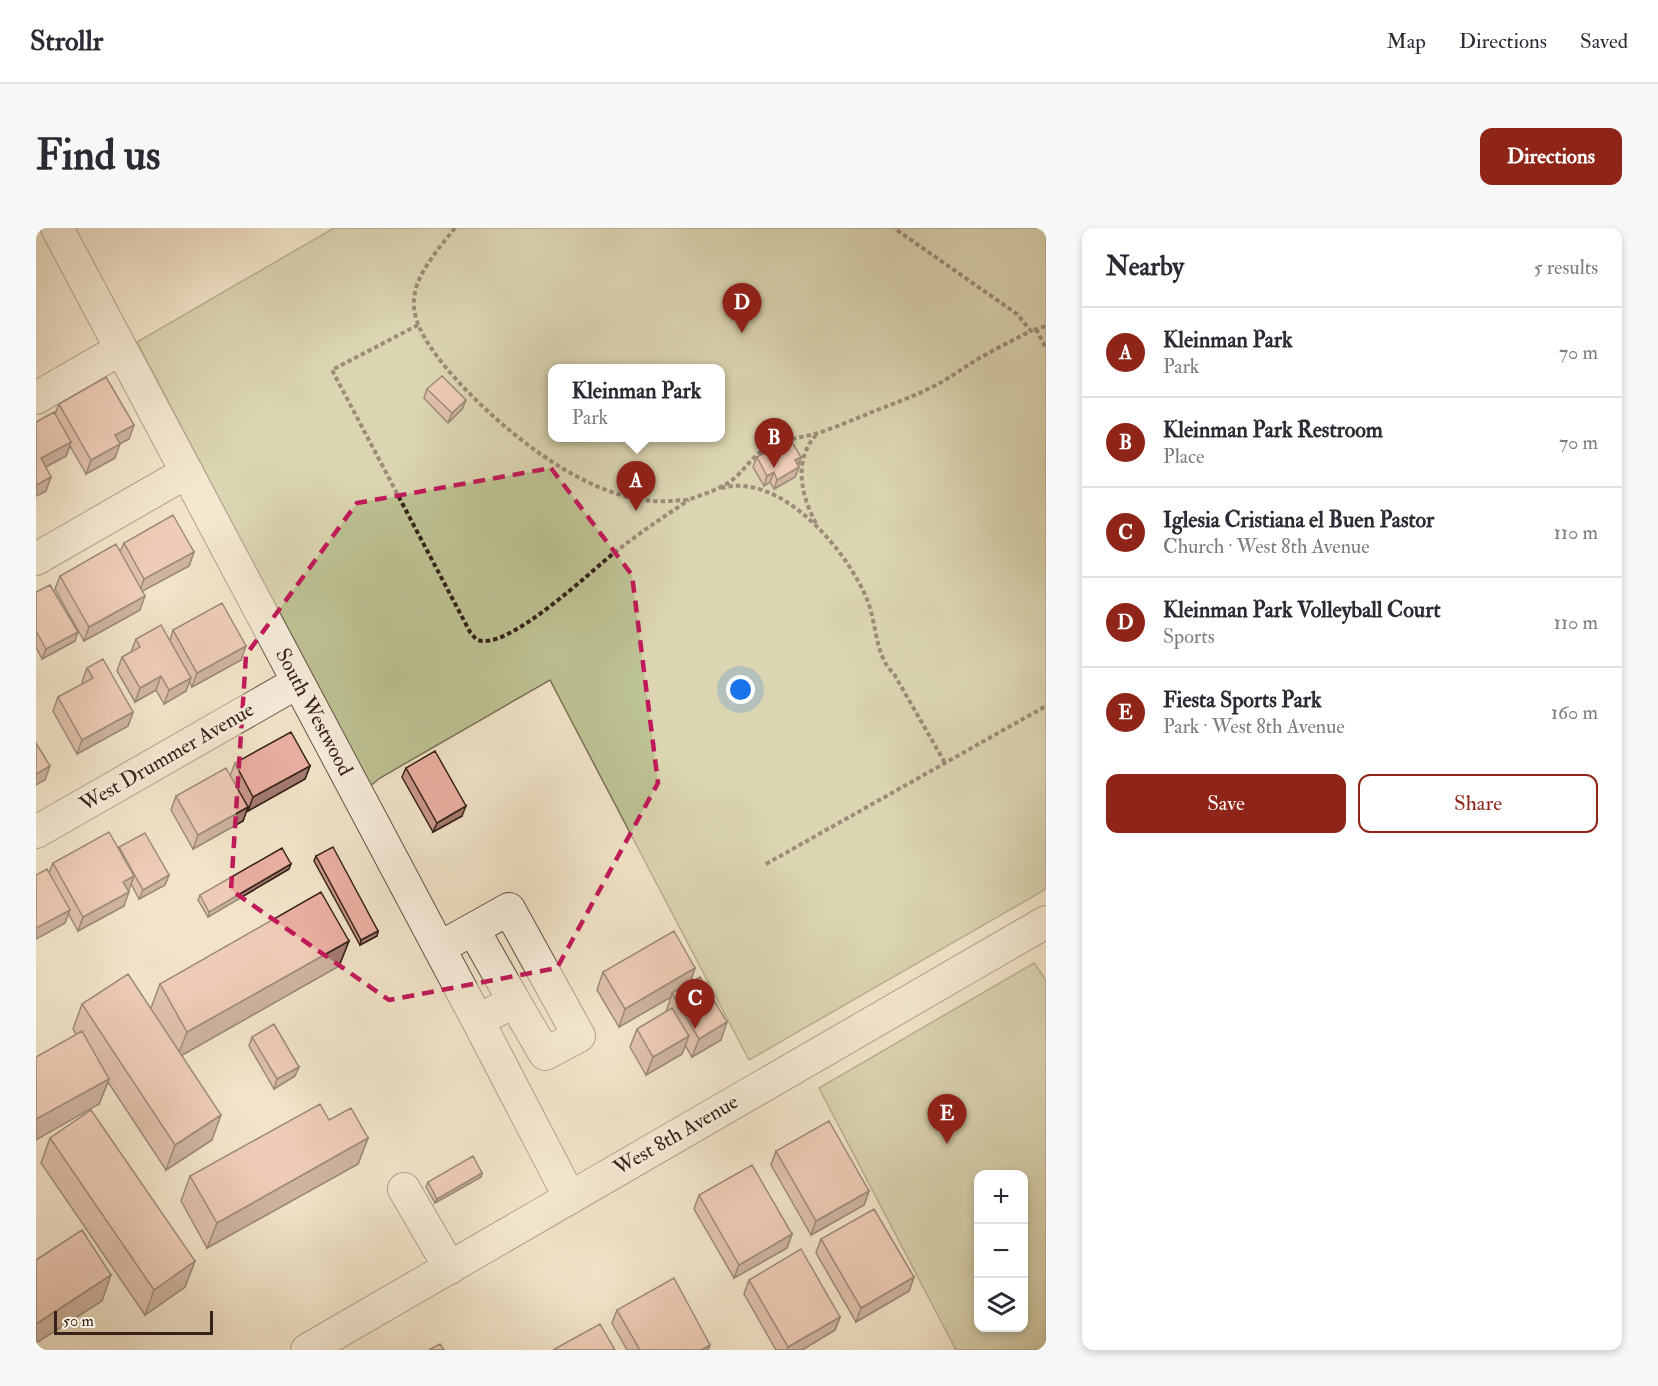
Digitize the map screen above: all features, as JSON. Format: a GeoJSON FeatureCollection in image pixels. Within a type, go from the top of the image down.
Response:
{"type":"FeatureCollection","features":[{"type":"Feature","properties":{"kind":"street","name":"South Westwood"},"geometry":{"type":"LineString","coordinates":[[57,228],[440,948],[570,1198]]}},
{"type":"Feature","properties":{"kind":"street"},"geometry":{"type":"LineString","coordinates":[[36,398],[121,349]]}},
{"type":"Feature","properties":{"kind":"street"},"geometry":{"type":"LineString","coordinates":[[36,559],[187,472]]}},
{"type":"Feature","properties":{"kind":"street","name":"West Drummer Avenue"},"geometry":{"type":"LineString","coordinates":[[36,832],[298,682]]}},
{"type":"Feature","properties":{"kind":"street"},"geometry":{"type":"LineString","coordinates":[[440,948],[473,929],[509,909],[579,1036],[545,1054],[473,929]]}},
{"type":"Feature","properties":{"kind":"street","name":"West 8th Avenue"},"geometry":{"type":"LineString","coordinates":[[307,1350],[1043,930]]}},
{"type":"Feature","properties":{"kind":"street"},"geometry":{"type":"LineString","coordinates":[[478,1021],[514,1001]]}},
{"type":"Feature","properties":{"kind":"street"},"geometry":{"type":"LineString","coordinates":[[404,1190],[450,1268]]}},
{"type":"Feature","properties":{"kind":"path"},"geometry":{"type":"LineString","coordinates":[[455,228],[427,264],[416,285],[413,302],[418,325],[443,363],[464,387],[506,428],[541,454],[596,485],[653,502],[690,499],[738,485],[758,490],[793,506],[836,547],[858,581],[873,618],[884,662],[894,674],[945,763]]}},
{"type":"Feature","properties":{"kind":"path"},"geometry":{"type":"LineString","coordinates":[[894,228],[1017,314],[1046,348]]}},
{"type":"Feature","properties":{"kind":"path"},"geometry":{"type":"LineString","coordinates":[[418,325],[332,370],[470,632],[476,639],[493,639],[547,610],[611,555],[690,499]]}},
{"type":"Feature","properties":{"kind":"path"},"geometry":{"type":"LineString","coordinates":[[712,491],[736,476],[764,448],[819,433],[928,390],[976,360],[1033,330],[1046,326]]}},
{"type":"Feature","properties":{"kind":"path"},"geometry":{"type":"LineString","coordinates":[[819,433],[807,449],[802,478],[805,500],[822,532]]}},
{"type":"Feature","properties":{"kind":"path"},"geometry":{"type":"LineString","coordinates":[[766,864],[1046,706]]}},
{"type":"Feature","properties":{"kind":"highlighted area"},"geometry":{"type":"Polygon","coordinates":[[[551,468],[632,575],[658,783],[557,968],[389,1000],[231,890],[246,655],[357,503],[551,468]]]}},
{"type":"Feature","properties":{"kind":"green space"},"geometry":{"type":"Polygon","coordinates":[[[334,228],[1046,228],[1046,889],[749,1060],[550,680],[380,778],[370,786],[137,342],[334,228]]]}},
{"type":"Feature","properties":{"kind":"green space"},"geometry":{"type":"Polygon","coordinates":[[[1034,963],[1046,980],[1046,1350],[956,1350],[819,1088],[1034,963]]]}},
{"type":"Feature","properties":{"kind":"building"},"geometry":{"type":"Polygon","coordinates":[[[442,376],[466,400],[452,413],[427,389],[442,376]]]}},
{"type":"Feature","properties":{"kind":"building"},"geometry":{"type":"Polygon","coordinates":[[[106,377],[134,425],[115,435],[120,444],[91,460],[59,404],[106,377]]]}},
{"type":"Feature","properties":{"kind":"building"},"geometry":{"type":"Polygon","coordinates":[[[54,412],[71,442],[41,458],[51,477],[36,485],[36,422],[54,412]]]}},
{"type":"Feature","properties":{"kind":"building"},"geometry":{"type":"Polygon","coordinates":[[[790,439],[801,457],[795,460],[799,467],[777,480],[774,472],[767,476],[757,457],[790,439]]]}},
{"type":"Feature","properties":{"kind":"building"},"geometry":{"type":"Polygon","coordinates":[[[173,515],[194,552],[144,579],[124,543],[173,515]]]}},
{"type":"Feature","properties":{"kind":"building"},"geometry":{"type":"Polygon","coordinates":[[[116,544],[145,596],[89,627],[60,576],[116,544]]]}},
{"type":"Feature","properties":{"kind":"building"},"geometry":{"type":"Polygon","coordinates":[[[50,585],[78,632],[46,649],[36,631],[36,592],[50,585]]]}},
{"type":"Feature","properties":{"kind":"building"},"geometry":{"type":"Polygon","coordinates":[[[222,603],[246,646],[197,673],[173,630],[222,603]]]}},
{"type":"Feature","properties":{"kind":"building"},"geometry":{"type":"Polygon","coordinates":[[[161,625],[191,678],[169,690],[161,676],[140,688],[122,657],[140,647],[136,639],[161,625]]]}},
{"type":"Feature","properties":{"kind":"building"},"geometry":{"type":"Polygon","coordinates":[[[103,659],[133,712],[82,740],[58,697],[93,678],[87,668],[103,659]]]}},
{"type":"Feature","properties":{"kind":"building"},"geometry":{"type":"Polygon","coordinates":[[[291,732],[310,766],[253,797],[235,763],[291,732]]]}},
{"type":"Feature","properties":{"kind":"building"},"geometry":{"type":"Polygon","coordinates":[[[36,743],[50,766],[36,774],[36,743]]]}},
{"type":"Feature","properties":{"kind":"building"},"geometry":{"type":"Polygon","coordinates":[[[435,751],[466,806],[437,823],[406,768],[435,751]]]}},
{"type":"Feature","properties":{"kind":"building"},"geometry":{"type":"Polygon","coordinates":[[[226,768],[248,807],[198,835],[176,796],[226,768]]]}},
{"type":"Feature","properties":{"kind":"building"},"geometry":{"type":"Polygon","coordinates":[[[109,832],[134,876],[123,882],[129,892],[83,917],[53,863],[109,832]]]}},
{"type":"Feature","properties":{"kind":"building"},"geometry":{"type":"Polygon","coordinates":[[[145,833],[169,875],[143,890],[119,847],[145,833]]]}},
{"type":"Feature","properties":{"kind":"building"},"geometry":{"type":"Polygon","coordinates":[[[333,847],[378,931],[361,940],[316,856],[333,847]]]}},
{"type":"Feature","properties":{"kind":"building"},"geometry":{"type":"Polygon","coordinates":[[[282,848],[291,864],[209,912],[200,895],[282,848]]]}},
{"type":"Feature","properties":{"kind":"building"},"geometry":{"type":"Polygon","coordinates":[[[47,869],[70,910],[36,928],[36,875],[47,869]]]}},
{"type":"Feature","properties":{"kind":"building"},"geometry":{"type":"Polygon","coordinates":[[[321,892],[349,941],[187,1032],[160,984],[321,892]]]}},
{"type":"Feature","properties":{"kind":"building"},"geometry":{"type":"Polygon","coordinates":[[[674,931],[695,968],[625,1009],[603,972],[674,931]]]}},
{"type":"Feature","properties":{"kind":"building"},"geometry":{"type":"Polygon","coordinates":[[[128,974],[221,1115],[175,1145],[82,1004],[128,974]]]}},
{"type":"Feature","properties":{"kind":"building"},"geometry":{"type":"Polygon","coordinates":[[[700,977],[727,1022],[699,1039],[672,993],[700,977]]]}},
{"type":"Feature","properties":{"kind":"building"},"geometry":{"type":"Polygon","coordinates":[[[672,1008],[689,1036],[653,1057],[637,1029],[672,1008]]]}},
{"type":"Feature","properties":{"kind":"building"},"geometry":{"type":"Polygon","coordinates":[[[274,1024],[299,1067],[277,1079],[252,1037],[274,1024]]]}},
{"type":"Feature","properties":{"kind":"building"},"geometry":{"type":"Polygon","coordinates":[[[82,1031],[109,1079],[36,1119],[36,1057],[82,1031]]]}},
{"type":"Feature","properties":{"kind":"building"},"geometry":{"type":"Polygon","coordinates":[[[320,1104],[329,1120],[351,1108],[368,1138],[217,1223],[190,1176],[320,1104]]]}},
{"type":"Feature","properties":{"kind":"building"},"geometry":{"type":"Polygon","coordinates":[[[91,1110],[195,1261],[154,1290],[50,1138],[91,1110]]]}},
{"type":"Feature","properties":{"kind":"building"},"geometry":{"type":"Polygon","coordinates":[[[829,1121],[869,1191],[816,1221],[776,1151],[829,1121]]]}},
{"type":"Feature","properties":{"kind":"building"},"geometry":{"type":"Polygon","coordinates":[[[473,1156],[482,1173],[437,1199],[428,1182],[473,1156]]]}},
{"type":"Feature","properties":{"kind":"building"},"geometry":{"type":"Polygon","coordinates":[[[752,1165],[792,1234],[739,1265],[699,1195],[752,1165]]]}},
{"type":"Feature","properties":{"kind":"building"},"geometry":{"type":"Polygon","coordinates":[[[874,1209],[914,1277],[861,1308],[821,1239],[874,1209]]]}},
{"type":"Feature","properties":{"kind":"building"},"geometry":{"type":"Polygon","coordinates":[[[82,1230],[111,1275],[36,1324],[36,1260],[82,1230]]]}},
{"type":"Feature","properties":{"kind":"building"},"geometry":{"type":"Polygon","coordinates":[[[801,1249],[840,1317],[788,1347],[749,1280],[801,1249]]]}},
{"type":"Feature","properties":{"kind":"building"},"geometry":{"type":"Polygon","coordinates":[[[674,1278],[710,1345],[701,1350],[640,1350],[617,1310],[674,1278]]]}},
{"type":"Feature","properties":{"kind":"building"},"geometry":{"type":"Polygon","coordinates":[[[600,1324],[615,1350],[553,1350],[600,1324]]]}},
{"type":"Feature","properties":{"kind":"building"},"geometry":{"type":"Polygon","coordinates":[[[440,1344],[444,1350],[429,1350],[440,1344]]]}},
{"type":"Feature","properties":{"kind":"place","name":"Kleinman Park Volleyball Court"},"geometry":{"type":"Point","coordinates":[742,333]}},
{"type":"Feature","properties":{"kind":"place","name":"Kleinman Park Restroom"},"geometry":{"type":"Point","coordinates":[774,468]}},
{"type":"Feature","properties":{"kind":"place","name":"Kleinman Park"},"geometry":{"type":"Point","coordinates":[636,511]}},
{"type":"Feature","properties":{"kind":"place","name":"Iglesia Cristiana el Buen Pastor"},"geometry":{"type":"Point","coordinates":[695,1029]}},
{"type":"Feature","properties":{"kind":"place","name":"Fiesta Sports Park"},"geometry":{"type":"Point","coordinates":[947,1144]}}]}
